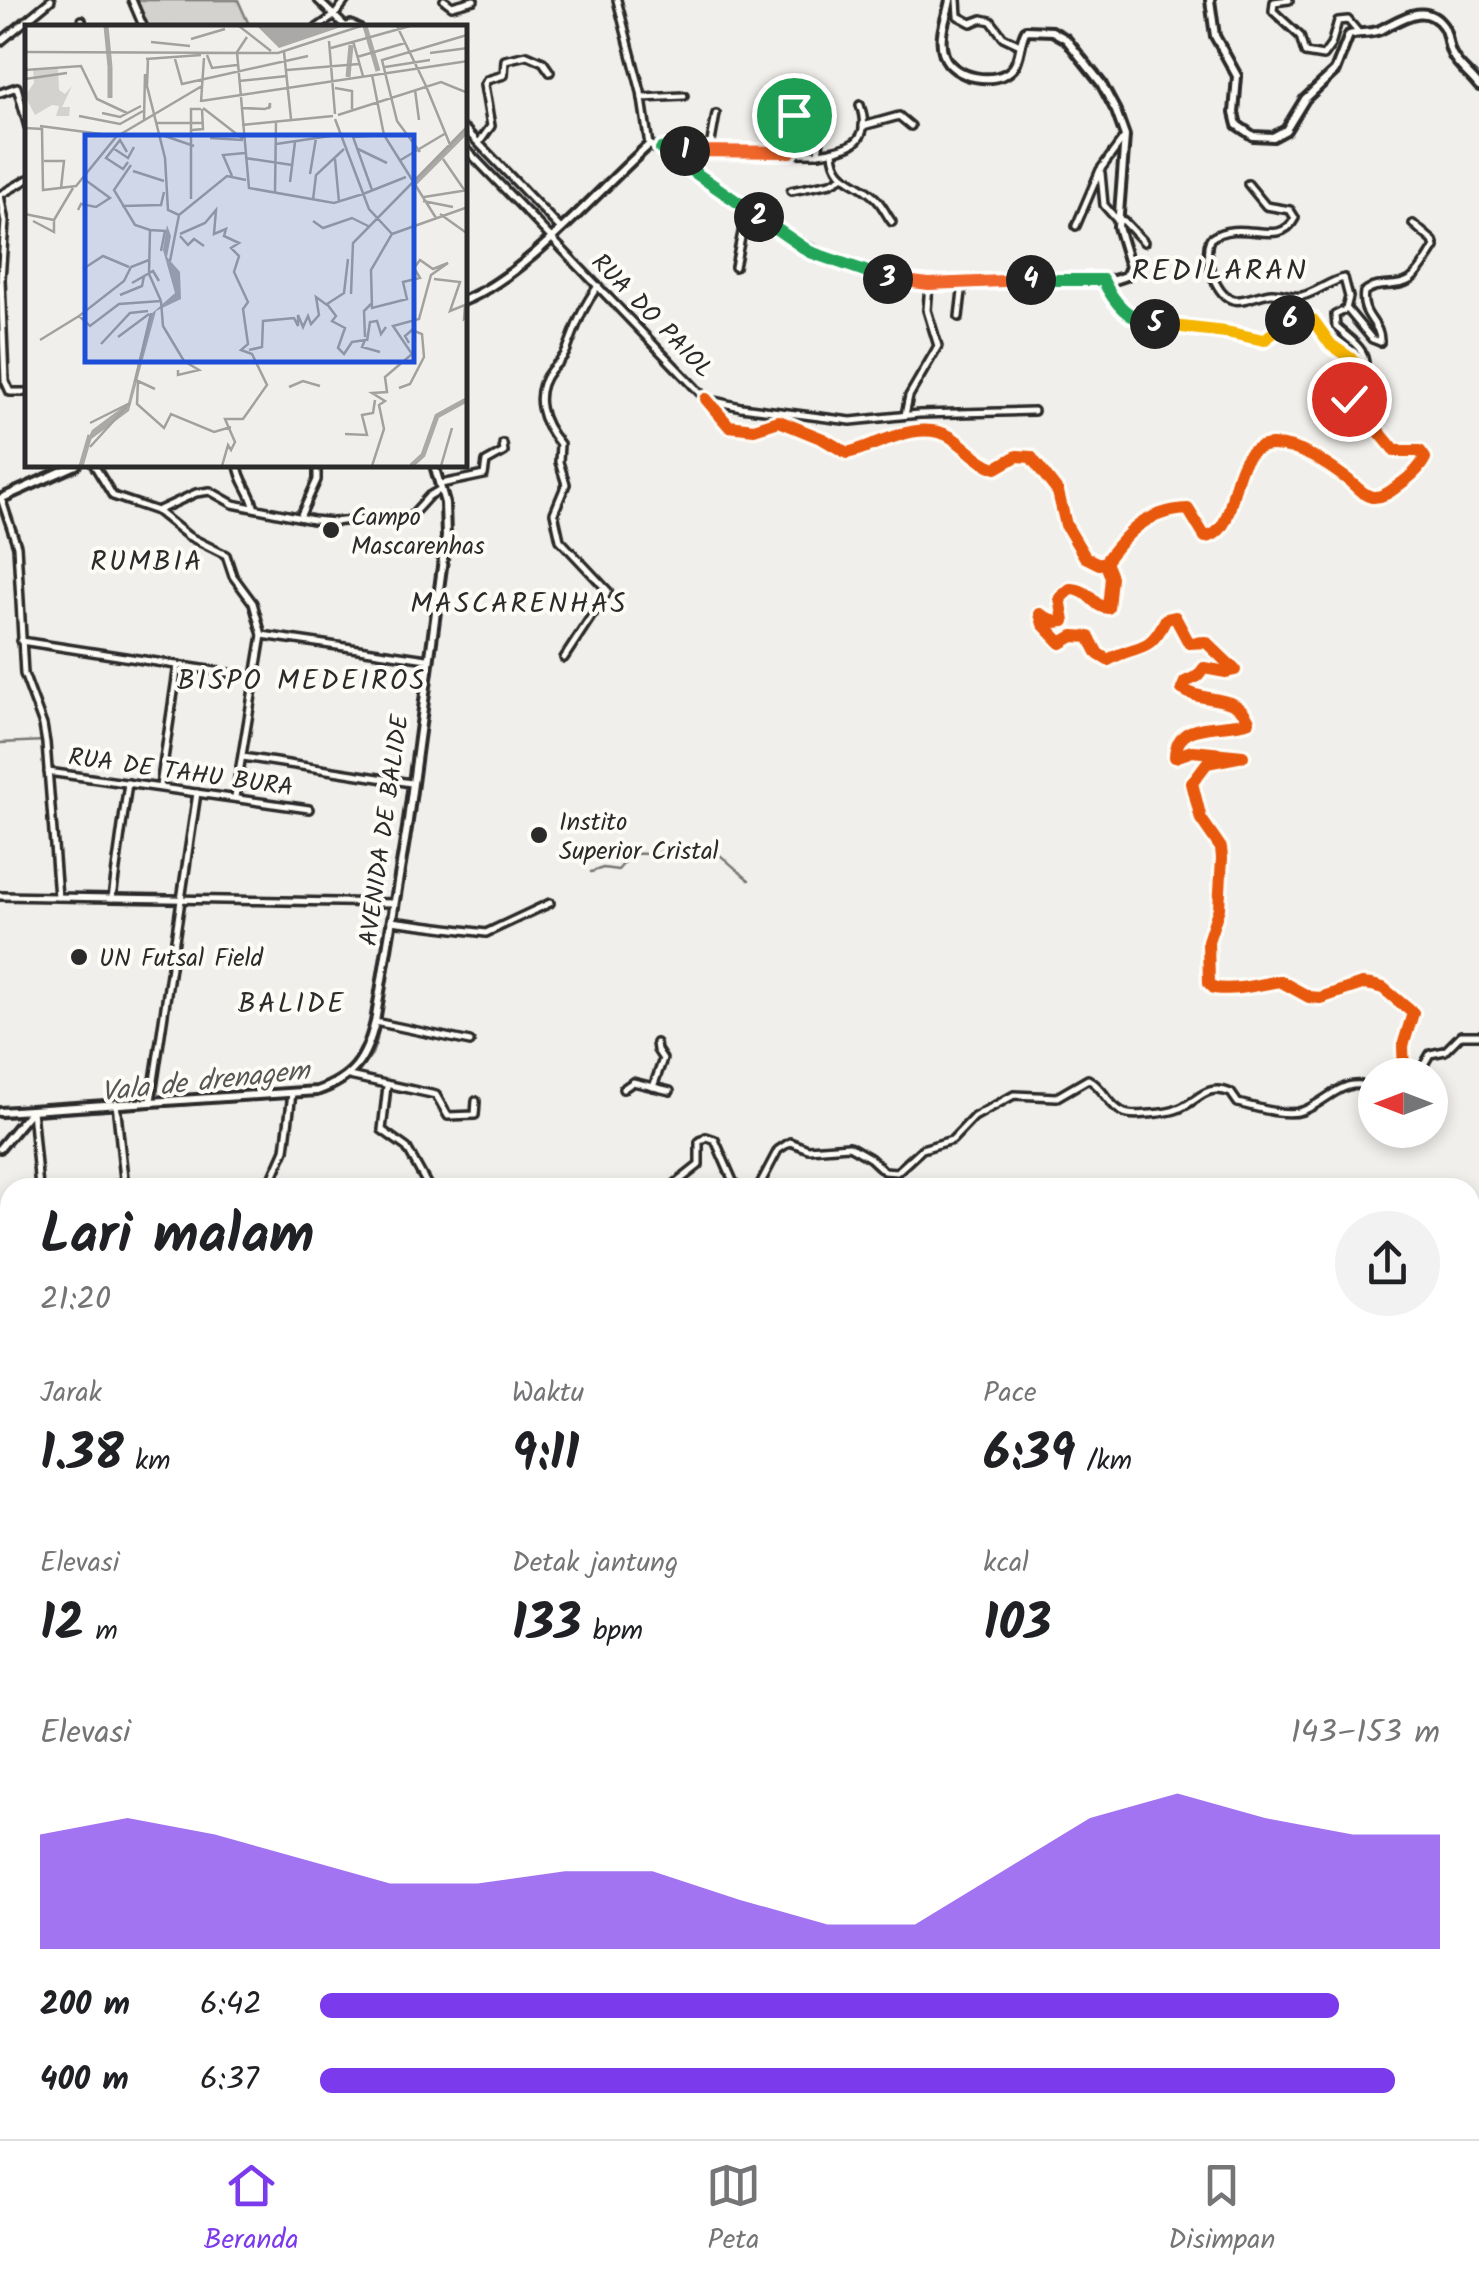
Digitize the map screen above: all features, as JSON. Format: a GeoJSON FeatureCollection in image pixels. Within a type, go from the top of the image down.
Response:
{"type":"FeatureCollection","features":[{"type":"Feature","properties":{"kind":"main road"},"geometry":{"type":"LineString","coordinates":[[468,299],[485,292],[550,237],[649,145],[661,149],[825,258],[879,277],[929,284],[1121,278],[1130,271],[1118,220],[1125,136],[1101,83],[1070,43],[1056,32],[1030,29],[1020,44],[1014,66],[999,77],[985,78],[955,69],[944,58],[942,42],[950,0]]}},
{"type":"Feature","properties":{"kind":"main road"},"geometry":{"type":"LineString","coordinates":[[1210,0],[1215,36],[1237,76],[1237,125],[1253,136],[1273,137],[1286,130],[1305,99],[1335,71],[1346,38],[1381,29],[1410,14],[1433,17],[1446,32],[1454,58],[1479,86]]}},
{"type":"Feature","properties":{"kind":"main road"},"geometry":{"type":"LineString","coordinates":[[0,498],[69,468]]}},
{"type":"Feature","properties":{"kind":"main road","name":"AVENIDA DE BALIDE"},"geometry":{"type":"LineString","coordinates":[[349,1076],[368,1052],[394,922],[446,537],[442,487],[435,468]]}},
{"type":"Feature","properties":{"kind":"main road"},"geometry":{"type":"LineString","coordinates":[[0,1112],[317,1091],[349,1076]]}},
{"type":"Feature","properties":{"kind":"main road"},"geometry":{"type":"LineString","coordinates":[[0,1148],[32,1110]]}},
{"type":"Feature","properties":{"kind":"street"},"geometry":{"type":"LineString","coordinates":[[0,42],[51,0]]}},
{"type":"Feature","properties":{"kind":"street"},"geometry":{"type":"LineString","coordinates":[[132,0],[143,25]]}},
{"type":"Feature","properties":{"kind":"street"},"geometry":{"type":"LineString","coordinates":[[318,0],[345,25]]}},
{"type":"Feature","properties":{"kind":"street"},"geometry":{"type":"LineString","coordinates":[[320,25],[345,2],[335,0]]}},
{"type":"Feature","properties":{"kind":"street"},"geometry":{"type":"LineString","coordinates":[[444,0],[452,6],[474,0]]}},
{"type":"Feature","properties":{"kind":"street"},"geometry":{"type":"LineString","coordinates":[[618,0],[649,145]]}},
{"type":"Feature","properties":{"kind":"street"},"geometry":{"type":"LineString","coordinates":[[957,0],[958,16],[971,23],[992,21],[1002,37],[1020,44]]}},
{"type":"Feature","properties":{"kind":"street"},"geometry":{"type":"LineString","coordinates":[[1289,0],[1274,2],[1273,11],[1296,30],[1310,56],[1322,56],[1342,19],[1355,25],[1358,32]]}},
{"type":"Feature","properties":{"kind":"street"},"geometry":{"type":"LineString","coordinates":[[479,143],[491,126],[484,84],[504,74],[505,60],[527,54],[543,62],[550,72]]}},
{"type":"Feature","properties":{"kind":"street"},"geometry":{"type":"LineString","coordinates":[[0,93],[18,89],[25,116]]}},
{"type":"Feature","properties":{"kind":"street"},"geometry":{"type":"LineString","coordinates":[[642,98],[684,96]]}},
{"type":"Feature","properties":{"kind":"street"},"geometry":{"type":"LineString","coordinates":[[784,103],[796,120],[790,152]]}},
{"type":"Feature","properties":{"kind":"street"},"geometry":{"type":"LineString","coordinates":[[661,149],[671,147],[708,154],[833,152],[854,145],[863,126],[860,105]]}},
{"type":"Feature","properties":{"kind":"street"},"geometry":{"type":"LineString","coordinates":[[818,154],[825,107]]}},
{"type":"Feature","properties":{"kind":"street"},"geometry":{"type":"LineString","coordinates":[[708,154],[716,114]]}},
{"type":"Feature","properties":{"kind":"street"},"geometry":{"type":"LineString","coordinates":[[863,126],[898,116],[911,126]]}},
{"type":"Feature","properties":{"kind":"street"},"geometry":{"type":"LineString","coordinates":[[468,132],[560,228]]}},
{"type":"Feature","properties":{"kind":"street"},"geometry":{"type":"LineString","coordinates":[[1076,226],[1100,170],[1125,136]]}},
{"type":"Feature","properties":{"kind":"street","name":"RUA DO PAIOL"},"geometry":{"type":"LineString","coordinates":[[468,151],[706,398],[742,407],[851,421],[905,412],[1034,411]]}},
{"type":"Feature","properties":{"kind":"street"},"geometry":{"type":"LineString","coordinates":[[833,152],[834,165],[842,177],[877,199],[892,222]]}},
{"type":"Feature","properties":{"kind":"street"},"geometry":{"type":"LineString","coordinates":[[1100,170],[1104,206],[1144,242]]}},
{"type":"Feature","properties":{"kind":"street"},"geometry":{"type":"LineString","coordinates":[[792,190],[831,183],[842,177]]}},
{"type":"Feature","properties":{"kind":"street"},"geometry":{"type":"LineString","coordinates":[[25,181],[0,197],[5,222],[0,300],[5,381],[10,392],[25,392]]}},
{"type":"Feature","properties":{"kind":"street"},"geometry":{"type":"LineString","coordinates":[[1248,184],[1266,206],[1290,210],[1295,218],[1279,233],[1237,228],[1210,239],[1209,264],[1220,288],[1241,301],[1269,294],[1298,296],[1327,288],[1338,278],[1344,278],[1349,296],[1346,309],[1335,315],[1334,325],[1354,340],[1364,356],[1364,375]]}},
{"type":"Feature","properties":{"kind":"street"},"geometry":{"type":"LineString","coordinates":[[734,267],[747,208]]}},
{"type":"Feature","properties":{"kind":"street"},"geometry":{"type":"LineString","coordinates":[[1346,309],[1372,339],[1380,342],[1380,333],[1364,309],[1363,294],[1370,287],[1404,283],[1420,268],[1434,241],[1412,224]]}},
{"type":"Feature","properties":{"kind":"street"},"geometry":{"type":"LineString","coordinates":[[1103,280],[1121,307],[1147,323],[1264,340],[1288,321],[1306,317],[1364,375]]}},
{"type":"Feature","properties":{"kind":"street"},"geometry":{"type":"LineString","coordinates":[[959,317],[963,283]]}},
{"type":"Feature","properties":{"kind":"street"},"geometry":{"type":"LineString","coordinates":[[905,412],[938,346],[928,310],[929,284]]}},
{"type":"Feature","properties":{"kind":"street"},"geometry":{"type":"LineString","coordinates":[[564,658],[608,591],[560,540],[554,513],[565,491],[558,462],[560,444],[545,425],[540,402],[547,376],[563,357],[576,320],[598,286]]}},
{"type":"Feature","properties":{"kind":"street"},"geometry":{"type":"LineString","coordinates":[[706,398],[729,426],[754,430],[779,421],[847,453],[903,434],[933,433],[951,437],[996,468],[1017,456],[1031,457],[1058,492],[1066,525],[1086,557],[1099,564],[1105,562],[1131,529],[1177,510],[1188,510],[1205,536],[1216,534],[1228,520],[1236,478],[1261,447],[1272,445],[1301,452],[1366,495],[1386,495],[1417,472],[1425,458],[1420,451],[1395,450],[1350,404],[1354,383],[1364,375]]}},
{"type":"Feature","properties":{"kind":"street"},"geometry":{"type":"LineString","coordinates":[[157,512],[206,491],[234,504],[300,518],[334,522],[369,518],[404,521],[442,487],[484,475],[486,462],[504,452],[503,444]]}},
{"type":"Feature","properties":{"kind":"street"},"geometry":{"type":"LineString","coordinates":[[96,468],[112,496],[157,512],[188,536],[226,556],[233,576],[253,604],[262,635],[235,797]]}},
{"type":"Feature","properties":{"kind":"street"},"geometry":{"type":"LineString","coordinates":[[238,468],[254,506]]}},
{"type":"Feature","properties":{"kind":"street"},"geometry":{"type":"LineString","coordinates":[[300,518],[317,480],[317,468]]}},
{"type":"Feature","properties":{"kind":"street"},"geometry":{"type":"LineString","coordinates":[[0,498],[18,546],[24,674],[44,724],[58,896]]}},
{"type":"Feature","properties":{"kind":"street"},"geometry":{"type":"LineString","coordinates":[[1105,562],[1111,577],[1108,608],[1101,607],[1082,590],[1070,589],[1060,598],[1064,622],[1039,615],[1056,639],[1061,643],[1082,634],[1102,659],[1108,660],[1152,644],[1166,619],[1175,617],[1189,643],[1206,642],[1213,646],[1235,670],[1204,668],[1182,689],[1206,700],[1221,698],[1247,715],[1249,721],[1201,728],[1178,742],[1174,752],[1175,757],[1192,750],[1243,756],[1207,763],[1192,783],[1201,818],[1221,848],[1222,858],[1219,908],[1208,942],[1209,983],[1223,990],[1280,980],[1310,997],[1320,998],[1362,984],[1383,988],[1413,1013],[1403,1058]]}},
{"type":"Feature","properties":{"kind":"street"},"geometry":{"type":"LineString","coordinates":[[262,635],[427,659]]}},
{"type":"Feature","properties":{"kind":"street"},"geometry":{"type":"LineString","coordinates":[[21,641],[254,677]]}},
{"type":"Feature","properties":{"kind":"street"},"geometry":{"type":"LineString","coordinates":[[160,788],[178,666]]}},
{"type":"Feature","properties":{"kind":"street"},"geometry":{"type":"LineString","coordinates":[[243,757],[411,783]]}},
{"type":"Feature","properties":{"kind":"street","name":"RUA DE TAHU BURA"},"geometry":{"type":"LineString","coordinates":[[48,772],[309,809]]}},
{"type":"Feature","properties":{"kind":"street"},"geometry":{"type":"LineString","coordinates":[[112,899],[128,782]]}},
{"type":"Feature","properties":{"kind":"street"},"geometry":{"type":"LineString","coordinates":[[152,1101],[197,793]]}},
{"type":"Feature","properties":{"kind":"street"},"geometry":{"type":"LineString","coordinates":[[0,896],[394,904]]}},
{"type":"Feature","properties":{"kind":"street"},"geometry":{"type":"LineString","coordinates":[[394,922],[486,933],[550,903]]}},
{"type":"Feature","properties":{"kind":"street"},"geometry":{"type":"LineString","coordinates":[[376,1022],[470,1042]]}},
{"type":"Feature","properties":{"kind":"street"},"geometry":{"type":"LineString","coordinates":[[1428,1058],[1430,1054],[1445,1052],[1461,1034],[1479,1035]]}},
{"type":"Feature","properties":{"kind":"street"},"geometry":{"type":"LineString","coordinates":[[653,1087],[663,1059],[656,1050],[656,1042]]}},
{"type":"Feature","properties":{"kind":"street"},"geometry":{"type":"LineString","coordinates":[[349,1076],[436,1095],[448,1116],[475,1115],[476,1102]]}},
{"type":"Feature","properties":{"kind":"street"},"geometry":{"type":"LineString","coordinates":[[763,1178],[778,1150],[790,1142],[808,1149],[849,1146],[884,1171],[897,1172],[922,1149],[952,1140],[974,1117],[1014,1096],[1062,1095],[1088,1078],[1119,1110],[1136,1114],[1178,1109],[1198,1094],[1212,1090],[1231,1094],[1238,1103],[1296,1112],[1358,1084]]}},
{"type":"Feature","properties":{"kind":"street"},"geometry":{"type":"LineString","coordinates":[[622,1089],[634,1082],[670,1090]]}},
{"type":"Feature","properties":{"kind":"street"},"geometry":{"type":"LineString","coordinates":[[387,1086],[382,1130],[407,1148],[424,1178]]}},
{"type":"Feature","properties":{"kind":"street"},"geometry":{"type":"LineString","coordinates":[[271,1178],[285,1150],[292,1093]]}},
{"type":"Feature","properties":{"kind":"street"},"geometry":{"type":"LineString","coordinates":[[116,1103],[124,1178]]}},
{"type":"Feature","properties":{"kind":"street"},"geometry":{"type":"LineString","coordinates":[[32,1110],[39,1178]]}},
{"type":"Feature","properties":{"kind":"street"},"geometry":{"type":"LineString","coordinates":[[683,1178],[699,1165],[699,1142],[706,1137],[715,1140],[732,1178]]}},
{"type":"Feature","properties":{"kind":"shaded area"},"geometry":{"type":"Polygon","coordinates":[[[135,0],[238,0],[249,25],[145,25],[135,0]]]}},
{"type":"Feature","properties":{"kind":"waterway"},"geometry":{"type":"LineString","coordinates":[[325,0],[335,10]]}},
{"type":"Feature","properties":{"kind":"waterway"},"geometry":{"type":"LineString","coordinates":[[468,146],[537,217]]}},
{"type":"Feature","properties":{"kind":"waterway"},"geometry":{"type":"LineString","coordinates":[[0,743],[45,741]]}},
{"type":"Feature","properties":{"kind":"waterway"},"geometry":{"type":"LineString","coordinates":[[591,872],[603,868],[618,870],[632,854],[654,854],[697,844],[716,852],[749,880]]}},
{"type":"Feature","properties":{"kind":"waterway","name":"Vala de drenagem"},"geometry":{"type":"LineString","coordinates":[[357,1074],[377,1040],[391,944]]}},
{"type":"Feature","properties":{"kind":"waterway","name":"Vala de drenagem"},"geometry":{"type":"LineString","coordinates":[[34,1116],[297,1097],[330,1092],[351,1080]]}},
{"type":"Feature","properties":{"kind":"waterway","name":"Vala de drenagem"},"geometry":{"type":"LineString","coordinates":[[0,1118],[21,1117]]}},
{"type":"Feature","properties":{"kind":"cycle path"},"geometry":{"type":"LineString","coordinates":[[706,399],[729,426],[754,429],[779,421],[847,453],[924,430],[949,436],[996,468],[1017,456],[1031,457],[1058,492],[1066,525],[1085,557],[1099,564],[1140,525],[1161,514],[1188,509],[1205,537],[1217,532],[1225,521],[1246,460],[1256,449],[1271,445],[1312,456],[1368,496],[1393,490],[1425,458],[1420,451],[1395,451],[1352,402],[1351,388],[1364,375]]}},
{"type":"Feature","properties":{"kind":"cycle path"},"geometry":{"type":"LineString","coordinates":[[1105,562],[1111,577],[1108,608],[1083,592],[1070,589],[1060,598],[1064,621],[1055,622],[1040,614],[1043,624],[1061,643],[1073,636],[1089,637],[1098,654],[1108,660],[1142,647],[1154,638],[1166,619],[1175,617],[1189,643],[1206,642],[1235,670],[1204,668],[1182,689],[1228,702],[1249,721],[1193,731],[1178,744],[1175,757],[1192,751],[1243,756],[1207,763],[1192,783],[1201,819],[1221,848],[1222,858],[1219,908],[1208,941],[1209,983],[1214,988],[1231,989],[1280,981],[1309,997],[1320,998],[1362,984],[1383,988],[1413,1013],[1403,1058]]}},
{"type":"Feature","properties":{"kind":"place","name":"Campo Mascarenhas"},"geometry":{"type":"Point","coordinates":[331,530]}},
{"type":"Feature","properties":{"kind":"place","name":"Instito Superior Cristal"},"geometry":{"type":"Point","coordinates":[539,835]}},
{"type":"Feature","properties":{"kind":"place","name":"UN Futsal Field"},"geometry":{"type":"Point","coordinates":[79,957]}},
{"type":"Feature","properties":{"kind":"district","name":"REDILARAN"},"geometry":{"type":"Point","coordinates":[1220,270]}},
{"type":"Feature","properties":{"kind":"district","name":"RUMBIA"},"geometry":{"type":"Point","coordinates":[147,560]}},
{"type":"Feature","properties":{"kind":"district","name":"MASCARENHAS"},"geometry":{"type":"Point","coordinates":[519,602]}},
{"type":"Feature","properties":{"kind":"district","name":"BISPO MEDEIROS"},"geometry":{"type":"Point","coordinates":[302,679]}},
{"type":"Feature","properties":{"kind":"district","name":"BALIDE"},"geometry":{"type":"Point","coordinates":[292,1002]}},
{"type":"Feature","properties":{"kind":"route"},"geometry":{"type":"LineString","coordinates":[[794,115],[796,125],[790,152],[698,154],[671,147],[661,149],[810,252],[879,277],[907,283],[1103,280],[1116,302],[1138,321],[1259,340],[1268,339],[1288,321],[1306,317],[1364,375],[1354,383],[1349,399]]}}]}
